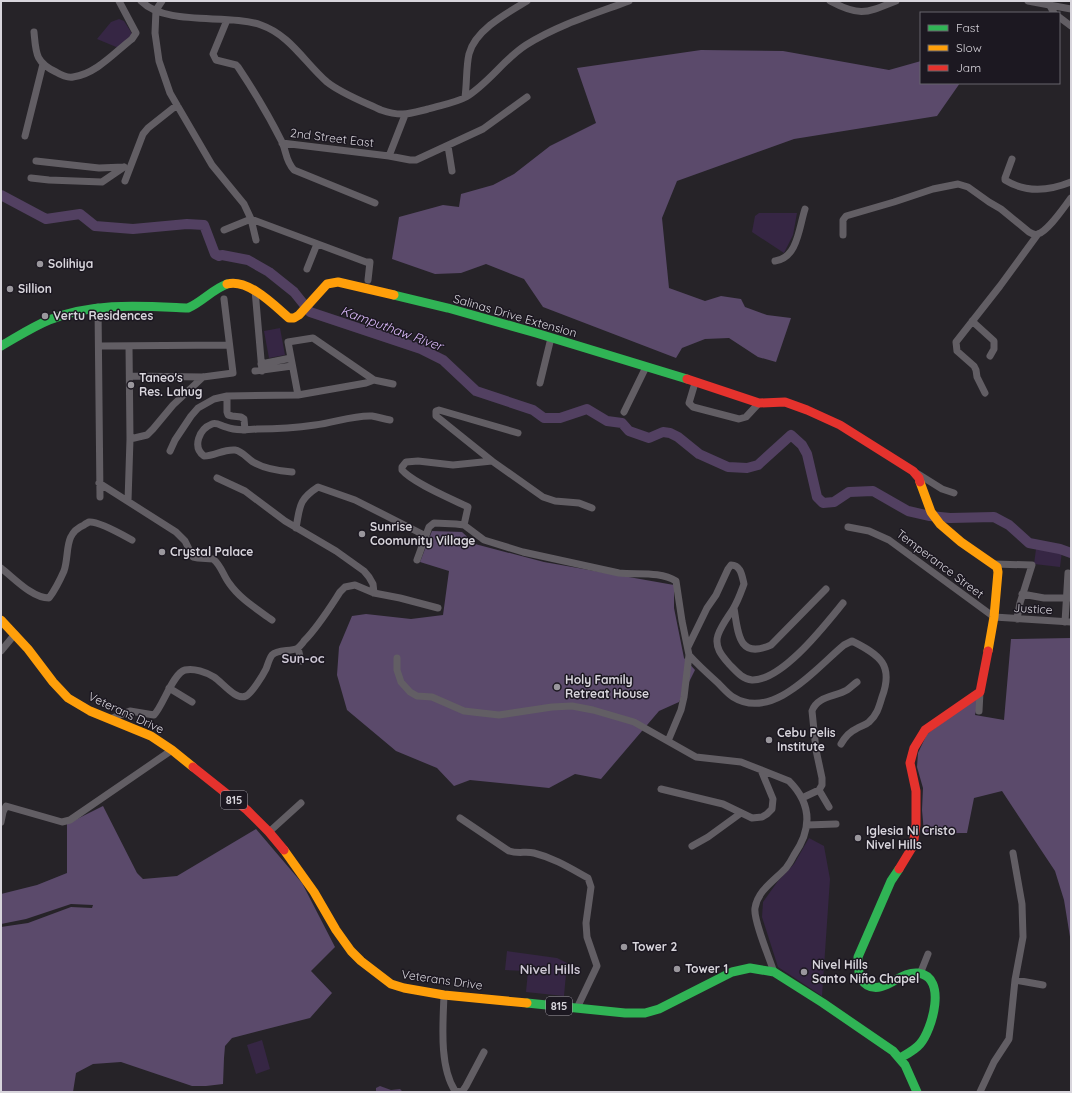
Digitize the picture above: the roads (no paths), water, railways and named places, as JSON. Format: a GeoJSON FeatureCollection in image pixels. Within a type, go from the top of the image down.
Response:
{"type":"FeatureCollection","features":[{"type":"Feature","properties":{"kind":"street"},"geometry":{"type":"LineString","coordinates":[[34,32],[37,57],[43,64],[61,75],[73,77],[96,68],[132,39],[136,33],[119,1]]}},
{"type":"Feature","properties":{"kind":"street"},"geometry":{"type":"LineString","coordinates":[[141,1],[151,9],[171,15],[245,21],[260,24],[278,32],[330,84],[381,110],[405,115],[457,101],[466,97],[476,90],[526,45],[562,26],[629,1]]}},
{"type":"Feature","properties":{"kind":"street"},"geometry":{"type":"LineString","coordinates":[[162,1],[156,10],[155,33],[159,61],[170,93],[212,165],[244,204],[251,219],[256,240]]}},
{"type":"Feature","properties":{"kind":"street"},"geometry":{"type":"LineString","coordinates":[[466,97],[469,55],[472,46],[482,33],[500,18],[527,1]]}},
{"type":"Feature","properties":{"kind":"street"},"geometry":{"type":"LineString","coordinates":[[830,1],[850,10],[868,12],[896,1]]}},
{"type":"Feature","properties":{"kind":"street"},"geometry":{"type":"LineString","coordinates":[[1028,1],[1071,9]]}},
{"type":"Feature","properties":{"kind":"street"},"geometry":{"type":"LineString","coordinates":[[1049,4],[1053,12]]}},
{"type":"Feature","properties":{"kind":"street"},"geometry":{"type":"LineString","coordinates":[[1060,18],[1071,26]]}},
{"type":"Feature","properties":{"kind":"street","name":"2nd Street East"},"geometry":{"type":"LineString","coordinates":[[227,20],[213,54],[216,60],[236,65],[262,106],[282,142],[416,160],[483,129],[527,97]]}},
{"type":"Feature","properties":{"kind":"street"},"geometry":{"type":"LineString","coordinates":[[25,136],[43,64]]}},
{"type":"Feature","properties":{"kind":"street"},"geometry":{"type":"LineString","coordinates":[[125,181],[127,168],[143,134],[148,128],[177,105]]}},
{"type":"Feature","properties":{"kind":"street"},"geometry":{"type":"LineString","coordinates":[[388,156],[405,115]]}},
{"type":"Feature","properties":{"kind":"street"},"geometry":{"type":"LineString","coordinates":[[282,142],[285,156],[294,170],[374,203]]}},
{"type":"Feature","properties":{"kind":"street"},"geometry":{"type":"LineString","coordinates":[[448,146],[452,171]]}},
{"type":"Feature","properties":{"kind":"street"},"geometry":{"type":"LineString","coordinates":[[1012,159],[1005,180],[1021,187],[1046,190],[1071,182]]}},
{"type":"Feature","properties":{"kind":"street"},"geometry":{"type":"LineString","coordinates":[[36,161],[99,168],[127,168]]}},
{"type":"Feature","properties":{"kind":"street"},"geometry":{"type":"LineString","coordinates":[[31,178],[102,182],[127,168]]}},
{"type":"Feature","properties":{"kind":"street"},"geometry":{"type":"LineString","coordinates":[[843,236],[843,220],[846,216],[894,202],[933,188],[958,184],[968,187],[1001,209],[1029,232],[1038,234]]}},
{"type":"Feature","properties":{"kind":"street"},"geometry":{"type":"LineString","coordinates":[[985,393],[977,377],[974,366],[957,351],[955,347],[956,342],[1038,234],[1045,230],[1071,198]]}},
{"type":"Feature","properties":{"kind":"street"},"geometry":{"type":"LineString","coordinates":[[774,262],[787,256],[794,247],[805,209]]}},
{"type":"Feature","properties":{"kind":"street"},"geometry":{"type":"LineString","coordinates":[[224,230],[251,219],[316,244],[366,262],[370,262],[368,280]]}},
{"type":"Feature","properties":{"kind":"street"},"geometry":{"type":"LineString","coordinates":[[307,269],[316,244]]}},
{"type":"Feature","properties":{"kind":"street","name":"Salinas Drive Extension"},"geometry":{"type":"LineString","coordinates":[[1,346],[50,320],[80,310],[118,305],[188,308],[194,306],[221,286],[230,282],[238,283],[255,290],[289,318],[294,318],[299,315],[327,284],[338,282],[448,308],[646,367],[759,403],[785,402],[840,425],[917,474]]}},
{"type":"Feature","properties":{"kind":"street"},"geometry":{"type":"LineString","coordinates":[[255,290],[260,369],[292,362]]}},
{"type":"Feature","properties":{"kind":"street"},"geometry":{"type":"LineString","coordinates":[[130,376],[203,377],[233,373],[224,299]]}},
{"type":"Feature","properties":{"kind":"street"},"geometry":{"type":"LineString","coordinates":[[98,307],[100,496]]}},
{"type":"Feature","properties":{"kind":"street"},"geometry":{"type":"LineString","coordinates":[[972,321],[994,341],[994,349],[990,356]]}},
{"type":"Feature","properties":{"kind":"street"},"geometry":{"type":"LineString","coordinates":[[298,394],[288,342],[313,338],[374,380],[393,384]]}},
{"type":"Feature","properties":{"kind":"street"},"geometry":{"type":"LineString","coordinates":[[540,383],[551,338]]}},
{"type":"Feature","properties":{"kind":"street"},"geometry":{"type":"LineString","coordinates":[[99,346],[229,346]]}},
{"type":"Feature","properties":{"kind":"street"},"geometry":{"type":"LineString","coordinates":[[128,501],[130,438],[129,346]]}},
{"type":"Feature","properties":{"kind":"street"},"geometry":{"type":"LineString","coordinates":[[624,412],[646,367]]}},
{"type":"Feature","properties":{"kind":"street"},"geometry":{"type":"LineString","coordinates":[[130,438],[147,435],[173,405],[203,377]]}},
{"type":"Feature","properties":{"kind":"street"},"geometry":{"type":"LineString","coordinates":[[170,451],[190,416],[198,408],[214,399],[227,396],[298,394],[366,383],[374,380]]}},
{"type":"Feature","properties":{"kind":"street"},"geometry":{"type":"LineString","coordinates":[[695,383],[689,403],[693,407],[739,419],[746,417],[759,403]]}},
{"type":"Feature","properties":{"kind":"street"},"geometry":{"type":"LineString","coordinates":[[227,396],[228,415],[241,416],[244,420],[245,430]]}},
{"type":"Feature","properties":{"kind":"street"},"geometry":{"type":"LineString","coordinates":[[518,433],[439,410],[436,411],[436,416],[492,461],[543,497],[579,503],[592,508]]}},
{"type":"Feature","properties":{"kind":"street"},"geometry":{"type":"LineString","coordinates":[[292,472],[271,470],[253,462],[240,451],[220,451],[213,455],[207,456],[198,450],[197,443],[207,427],[213,424],[245,430],[292,428],[372,416],[390,420]]}},
{"type":"Feature","properties":{"kind":"street"},"geometry":{"type":"LineString","coordinates":[[464,525],[468,507],[408,476],[402,470],[402,467],[406,462],[418,461],[453,465],[492,461]]}},
{"type":"Feature","properties":{"kind":"street"},"geometry":{"type":"LineString","coordinates":[[917,474],[942,489],[954,493]]}},
{"type":"Feature","properties":{"kind":"street"},"geometry":{"type":"LineString","coordinates":[[917,474],[931,512],[940,524],[961,542],[994,564],[998,572],[994,617],[980,692],[979,711]]}},
{"type":"Feature","properties":{"kind":"street"},"geometry":{"type":"LineString","coordinates":[[217,478],[245,491],[296,528],[336,551],[364,571],[373,584],[374,593]]}},
{"type":"Feature","properties":{"kind":"street"},"geometry":{"type":"LineString","coordinates":[[99,483],[176,532],[185,541],[193,556],[198,558],[213,559],[218,563],[228,582],[245,601],[272,620]]}},
{"type":"Feature","properties":{"kind":"street"},"geometry":{"type":"LineString","coordinates":[[296,528],[304,497],[318,487],[355,500],[426,536]]}},
{"type":"Feature","properties":{"kind":"street"},"geometry":{"type":"LineString","coordinates":[[1,568],[35,595],[43,598],[49,598],[64,570],[67,547],[76,528],[89,522],[108,527],[132,540]]}},
{"type":"Feature","properties":{"kind":"street"},"geometry":{"type":"LineString","coordinates":[[417,560],[429,527],[434,523],[456,524],[464,525],[484,540],[536,556],[619,573],[643,573],[671,578],[676,581],[689,655],[681,710],[668,741]]}},
{"type":"Feature","properties":{"kind":"street","name":"Temperance Street"},"geometry":{"type":"LineString","coordinates":[[848,527],[869,531],[889,540],[994,617]]}},
{"type":"Feature","properties":{"kind":"street"},"geometry":{"type":"LineString","coordinates":[[994,564],[1032,564],[1022,594],[1017,619]]}},
{"type":"Feature","properties":{"kind":"street"},"geometry":{"type":"LineString","coordinates":[[688,647],[707,608],[716,595],[731,565],[735,565],[739,568],[744,584],[734,608],[718,635],[716,645],[721,655],[739,675],[752,680],[774,673],[787,664],[843,603]]}},
{"type":"Feature","properties":{"kind":"street"},"geometry":{"type":"LineString","coordinates":[[1068,573],[1068,622]]}},
{"type":"Feature","properties":{"kind":"street"},"geometry":{"type":"LineString","coordinates":[[110,719],[130,711],[154,714],[158,710],[169,688],[182,671],[193,669],[213,676],[234,694],[240,697],[246,696],[265,671],[274,653],[298,648],[315,629],[345,587],[355,585],[374,593],[438,608]]}},
{"type":"Feature","properties":{"kind":"street"},"geometry":{"type":"LineString","coordinates":[[734,608],[738,631],[741,641],[745,647],[752,650],[762,649],[771,645],[826,589]]}},
{"type":"Feature","properties":{"kind":"street"},"geometry":{"type":"LineString","coordinates":[[1022,594],[1044,598],[1068,598]]}},
{"type":"Feature","properties":{"kind":"street","name":"Justice"},"geometry":{"type":"LineString","coordinates":[[994,617],[1068,622]]}},
{"type":"Feature","properties":{"kind":"street","name":"Veterans Drive"},"geometry":{"type":"LineString","coordinates":[[1,620],[15,634],[53,682],[68,698],[90,711],[151,736],[172,750],[247,810],[269,832],[302,875],[336,930],[351,951],[361,961],[391,984],[404,988],[444,995],[625,1013],[646,1013],[659,1009],[742,969],[756,968],[774,972],[883,1042],[900,1058]]}},
{"type":"Feature","properties":{"kind":"street"},"geometry":{"type":"LineString","coordinates":[[1,651],[15,634]]}},
{"type":"Feature","properties":{"kind":"street"},"geometry":{"type":"LineString","coordinates":[[689,655],[732,697],[754,704],[772,700],[788,692],[800,684],[844,645],[852,641],[864,647],[877,656],[885,667],[886,685],[876,714],[868,723],[845,736],[841,744]]}},
{"type":"Feature","properties":{"kind":"street"},"geometry":{"type":"LineString","coordinates":[[298,648],[301,661]]}},
{"type":"Feature","properties":{"kind":"street"},"geometry":{"type":"LineString","coordinates":[[397,658],[397,670],[401,682],[410,692],[417,696],[432,697],[464,711],[499,715],[552,707],[572,706],[593,710],[634,722],[696,757],[741,762],[789,781],[802,798],[806,812],[807,825],[800,847],[786,867],[762,891],[755,908],[756,920],[774,972]]}},
{"type":"Feature","properties":{"kind":"street"},"geometry":{"type":"LineString","coordinates":[[802,798],[819,790],[822,785],[816,750],[812,711],[814,706],[825,698],[847,690],[857,682]]}},
{"type":"Feature","properties":{"kind":"street"},"geometry":{"type":"LineString","coordinates":[[169,688],[192,702]]}},
{"type":"Feature","properties":{"kind":"street"},"geometry":{"type":"LineString","coordinates":[[900,1058],[920,1044],[926,1034],[936,1002],[934,988],[925,975],[917,973],[902,976],[885,986],[874,987],[867,985],[860,977],[858,957],[891,881],[913,846],[916,825],[916,791],[910,763],[914,748],[926,730],[980,692]]}},
{"type":"Feature","properties":{"kind":"street"},"geometry":{"type":"LineString","coordinates":[[1,822],[2,812],[6,806],[62,822],[70,820],[172,750]]}},
{"type":"Feature","properties":{"kind":"street"},"geometry":{"type":"LineString","coordinates":[[661,789],[723,804],[752,818],[762,817],[772,809],[773,799],[761,770]]}},
{"type":"Feature","properties":{"kind":"street"},"geometry":{"type":"LineString","coordinates":[[819,790],[829,807]]}},
{"type":"Feature","properties":{"kind":"street"},"geometry":{"type":"LineString","coordinates":[[269,832],[301,803]]}},
{"type":"Feature","properties":{"kind":"street"},"geometry":{"type":"LineString","coordinates":[[692,846],[708,837],[741,813]]}},
{"type":"Feature","properties":{"kind":"street"},"geometry":{"type":"LineString","coordinates":[[460,818],[509,851],[517,853],[532,852],[551,858],[588,878],[591,887],[586,923],[587,937],[597,966],[577,1008]]}},
{"type":"Feature","properties":{"kind":"street"},"geometry":{"type":"LineString","coordinates":[[807,825],[836,824]]}},
{"type":"Feature","properties":{"kind":"street"},"geometry":{"type":"LineString","coordinates":[[980,1092],[994,1062],[1009,1039],[1015,980],[1023,937],[1022,904],[1013,853]]}},
{"type":"Feature","properties":{"kind":"street"},"geometry":{"type":"LineString","coordinates":[[920,974],[928,954]]}},
{"type":"Feature","properties":{"kind":"street"},"geometry":{"type":"LineString","coordinates":[[1015,980],[1043,985]]}},
{"type":"Feature","properties":{"kind":"street"},"geometry":{"type":"LineString","coordinates":[[444,995],[443,1025],[446,1070],[455,1090],[462,1092],[484,1052]]}},
{"type":"Feature","properties":{"kind":"street","name":"815"},"geometry":{"type":"LineString","coordinates":[[900,1058],[905,1065],[917,1092]]}},
{"type":"Feature","properties":{"kind":"waterway","name":"Kamputhaw River"},"geometry":{"type":"LineString","coordinates":[[1,195],[46,219],[80,214],[95,226],[133,229],[187,224],[204,225],[215,254],[219,256],[222,255],[248,260],[269,272],[294,292],[310,312],[421,349],[443,360],[476,391],[533,410],[544,418],[560,418],[587,409],[607,421],[622,423],[629,431],[649,438],[663,432],[670,433],[678,437],[699,454],[728,467],[747,468],[758,465],[791,435],[802,445],[807,454],[817,497],[823,503],[834,502],[849,492],[873,491],[908,511],[930,516],[950,518],[994,517],[1009,525],[1029,543],[1060,549],[1071,553]]}},
{"type":"Feature","properties":{"kind":"place","name":"Solihiya"},"geometry":{"type":"Point","coordinates":[40,264]}},
{"type":"Feature","properties":{"kind":"place","name":"Sillion"},"geometry":{"type":"Point","coordinates":[10,289]}},
{"type":"Feature","properties":{"kind":"place","name":"Vertu Residences"},"geometry":{"type":"Point","coordinates":[45,316]}},
{"type":"Feature","properties":{"kind":"place","name":"Taneo's Res. Lahug"},"geometry":{"type":"Point","coordinates":[131,385]}},
{"type":"Feature","properties":{"kind":"place","name":"Sunrise Coomunity Village"},"geometry":{"type":"Point","coordinates":[362,534]}},
{"type":"Feature","properties":{"kind":"place","name":"Crystal Palace"},"geometry":{"type":"Point","coordinates":[162,552]}},
{"type":"Feature","properties":{"kind":"place","name":"Holy Family Retreat House"},"geometry":{"type":"Point","coordinates":[557,687]}},
{"type":"Feature","properties":{"kind":"place","name":"Cebu Pelis Institute"},"geometry":{"type":"Point","coordinates":[769,740]}},
{"type":"Feature","properties":{"kind":"place","name":"Iglesia Ni Cristo Nivel Hills"},"geometry":{"type":"Point","coordinates":[858,838]}},
{"type":"Feature","properties":{"kind":"place","name":"Tower 2"},"geometry":{"type":"Point","coordinates":[624,947]}},
{"type":"Feature","properties":{"kind":"place","name":"Tower 1"},"geometry":{"type":"Point","coordinates":[677,969]}},
{"type":"Feature","properties":{"kind":"place","name":"Nivel Hills Santo Niño Chapel"},"geometry":{"type":"Point","coordinates":[804,972]}},
{"type":"Feature","properties":{"kind":"district","name":"Sun-oc"},"geometry":{"type":"Point","coordinates":[303,658]}},
{"type":"Feature","properties":{"kind":"district","name":"Nivel Hills"},"geometry":{"type":"Point","coordinates":[550,969]}}]}
